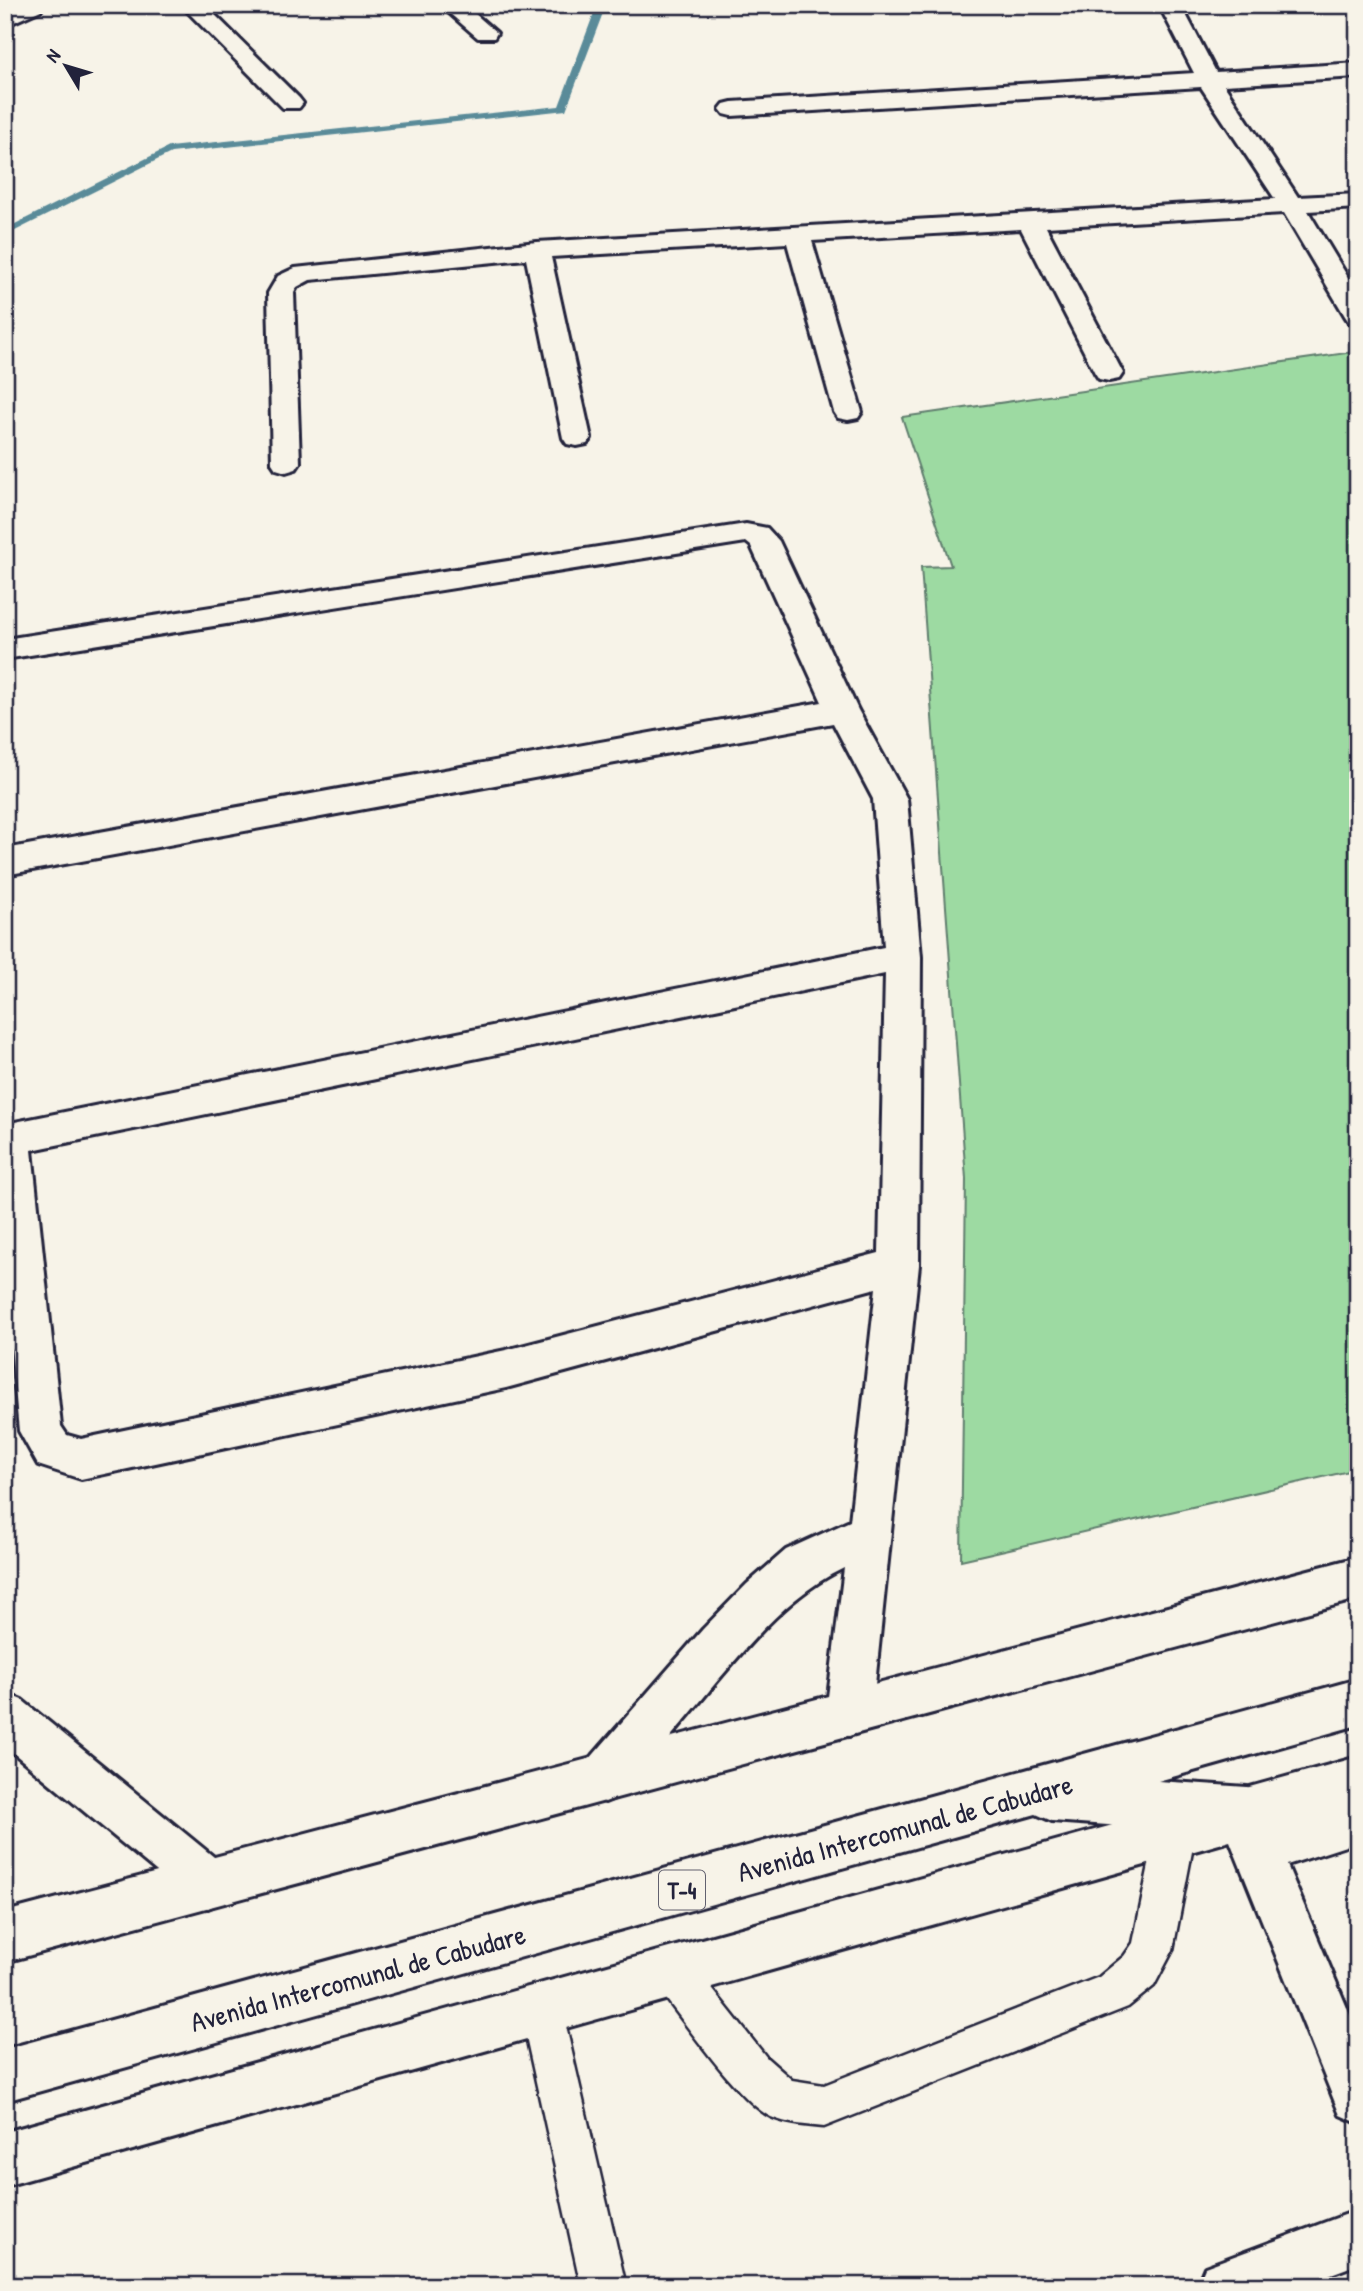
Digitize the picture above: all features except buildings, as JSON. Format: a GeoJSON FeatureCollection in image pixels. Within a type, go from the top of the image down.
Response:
{"type":"FeatureCollection","features":[{"type":"Feature","properties":{"kind":"main road"},"geometry":{"type":"LineString","coordinates":[[5,19],[33,5]]}},
{"type":"Feature","properties":{"kind":"main road"},"geometry":{"type":"LineString","coordinates":[[192,5],[291,103]]}},
{"type":"Feature","properties":{"kind":"main road"},"geometry":{"type":"LineString","coordinates":[[451,5],[486,33]]}},
{"type":"Feature","properties":{"kind":"main road"},"geometry":{"type":"LineString","coordinates":[[1170,5],[1208,79],[1292,206],[1358,316]]}},
{"type":"Feature","properties":{"kind":"main road"},"geometry":{"type":"LineString","coordinates":[[732,109],[1358,70]]}},
{"type":"Feature","properties":{"kind":"main road"},"geometry":{"type":"LineString","coordinates":[[286,463],[282,293],[287,282],[304,273],[537,250],[1358,201]]}},
{"type":"Feature","properties":{"kind":"main road"},"geometry":{"type":"LineString","coordinates":[[1030,221],[1109,373]]}},
{"type":"Feature","properties":{"kind":"main road"},"geometry":{"type":"LineString","coordinates":[[798,235],[848,412]]}},
{"type":"Feature","properties":{"kind":"main road"},"geometry":{"type":"LineString","coordinates":[[537,250],[577,438]]}},
{"type":"Feature","properties":{"kind":"main road"},"geometry":{"type":"LineString","coordinates":[[5,649],[746,533],[757,535],[764,541],[842,710],[890,799],[903,957],[900,1265],[849,1713]]}},
{"type":"Feature","properties":{"kind":"main road"},"geometry":{"type":"LineString","coordinates":[[5,862],[842,710]]}},
{"type":"Feature","properties":{"kind":"main road"},"geometry":{"type":"LineString","coordinates":[[900,1265],[506,1369],[81,1459],[53,1451],[40,1431],[9,1140],[903,957]]}},
{"type":"Feature","properties":{"kind":"main road"},"geometry":{"type":"LineString","coordinates":[[605,1778],[719,1645],[764,1599],[802,1565],[871,1533]]}},
{"type":"Feature","properties":{"kind":"main road"},"geometry":{"type":"LineString","coordinates":[[5,1937],[1358,1578]]}},
{"type":"Feature","properties":{"kind":"main road","name":"Avenida Intercomunal de Cabudare"},"geometry":{"type":"LineString","coordinates":[[5,2075],[1358,1702]]}},
{"type":"Feature","properties":{"kind":"main road"},"geometry":{"type":"LineString","coordinates":[[5,1716],[208,1883]]}},
{"type":"Feature","properties":{"kind":"main road"},"geometry":{"type":"LineString","coordinates":[[1026,1795],[1252,1831],[1358,1781]]}},
{"type":"Feature","properties":{"kind":"main road"},"geometry":{"type":"LineString","coordinates":[[5,2159],[1176,1831],[1252,1831],[1358,1818]]}},
{"type":"Feature","properties":{"kind":"main road"},"geometry":{"type":"LineString","coordinates":[[1252,1831],[1358,2097]]}},
{"type":"Feature","properties":{"kind":"main road"},"geometry":{"type":"LineString","coordinates":[[1224,2286],[1358,2236]]}},
{"type":"Feature","properties":{"kind":"lane"},"geometry":{"type":"LineString","coordinates":[[672,1972],[751,2073],[783,2100],[824,2106],[1113,1992],[1139,1971],[1152,1950],[1176,1831]]}},
{"type":"Feature","properties":{"kind":"lane"},"geometry":{"type":"LineString","coordinates":[[541,2009],[604,2286]]}},
{"type":"Feature","properties":{"kind":"green space"},"geometry":{"type":"Polygon","coordinates":[[[1353,352],[1358,364],[1358,1469],[961,1560],[966,1179],[921,567],[951,566],[902,417],[1353,352]]]}},
{"type":"Feature","properties":{"kind":"waterway"},"geometry":{"type":"LineString","coordinates":[[5,233],[169,150],[563,108],[602,5]]}}]}
